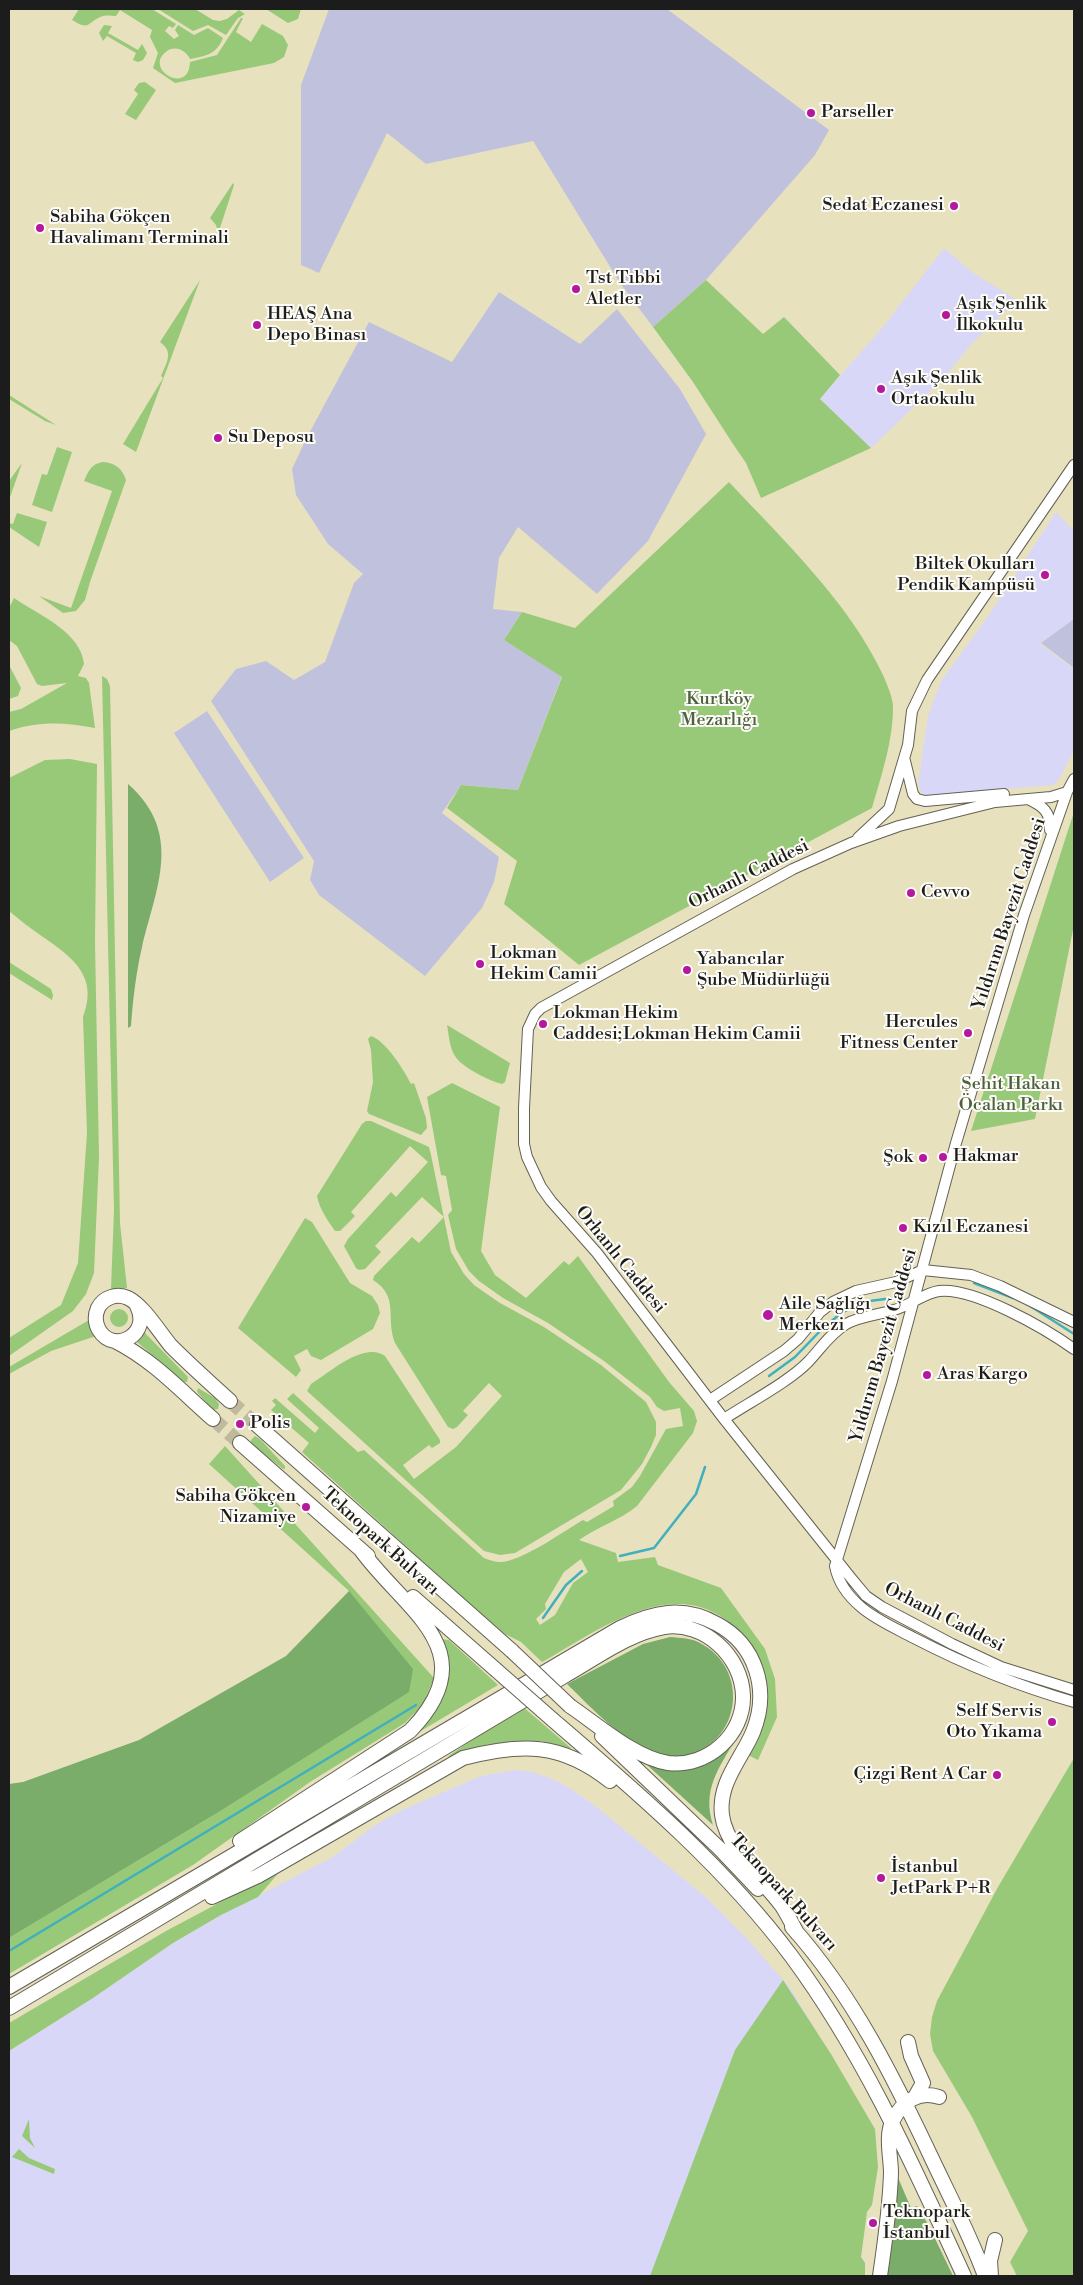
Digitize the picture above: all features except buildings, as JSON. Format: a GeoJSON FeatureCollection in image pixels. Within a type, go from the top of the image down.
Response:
{"type":"FeatureCollection","features":[{"type":"Feature","properties":{"kind":"highway"},"geometry":{"type":"LineString","coordinates":[[213,1419],[144,1356],[105,1337],[98,1329],[96,1319],[100,1304],[119,1296],[132,1300],[171,1345],[230,1400]]}},
{"type":"Feature","properties":{"kind":"highway"},"geometry":{"type":"LineString","coordinates":[[115,1341],[128,1339],[138,1330],[141,1318],[137,1306]]}},
{"type":"Feature","properties":{"kind":"highway"},"geometry":{"type":"LineString","coordinates":[[9,2008],[159,1920],[566,1675],[643,1633],[676,1627],[695,1630],[714,1640],[722,1647],[735,1666],[744,1696],[740,1718],[735,1730],[725,1742],[704,1758],[681,1763],[664,1762],[645,1756],[570,1706],[512,1652],[257,1425]]}},
{"type":"Feature","properties":{"kind":"highway","name":"Teknopark Bulvarı"},"geometry":{"type":"LineString","coordinates":[[240,1443],[619,1777],[734,1888],[791,1957],[835,2022],[874,2087],[892,2121],[964,2276]]}},
{"type":"Feature","properties":{"kind":"highway"},"geometry":{"type":"LineString","coordinates":[[140,1909],[269,1821],[410,1732],[424,1718],[438,1691],[442,1669],[434,1638],[422,1618],[376,1571],[361,1550]]}},
{"type":"Feature","properties":{"kind":"highway"},"geometry":{"type":"LineString","coordinates":[[9,1987],[620,1628],[647,1616],[672,1611],[692,1614],[725,1629],[747,1650],[756,1666],[760,1690],[757,1718],[753,1730],[724,1787],[722,1817],[728,1835],[783,1908],[797,1933]]}},
{"type":"Feature","properties":{"kind":"highway","name":"Teknopark Bulvarı"},"geometry":{"type":"LineString","coordinates":[[570,1706],[720,1849],[797,1933],[851,2007],[910,2100],[985,2276]]}},
{"type":"Feature","properties":{"kind":"highway"},"geometry":{"type":"LineString","coordinates":[[159,1920],[258,1876],[463,1758],[499,1749],[540,1748],[585,1763],[673,1828]]}},
{"type":"Feature","properties":{"kind":"highway"},"geometry":{"type":"LineString","coordinates":[[880,2276],[889,2197],[892,2121],[923,2083],[911,2056],[908,2042]]}},
{"type":"Feature","properties":{"kind":"highway"},"geometry":{"type":"LineString","coordinates":[[910,2100],[928,2093],[939,2097]]}},
{"type":"Feature","properties":{"kind":"highway"},"geometry":{"type":"LineString","coordinates":[[991,2276],[990,2261],[994,2240]]}},
{"type":"Feature","properties":{"kind":"street"},"geometry":{"type":"LineString","coordinates":[[851,843],[890,809],[904,757],[912,711],[927,680],[1074,465]]}},
{"type":"Feature","properties":{"kind":"street"},"geometry":{"type":"LineString","coordinates":[[904,757],[912,794],[917,799],[925,801],[1050,790],[1071,793]]}},
{"type":"Feature","properties":{"kind":"street","name":"Yıldırım Bayezit Caddesi"},"geometry":{"type":"LineString","coordinates":[[837,1579],[836,1559],[878,1428],[915,1301],[956,1142],[1021,924],[1050,840],[1071,793],[1074,779]]}},
{"type":"Feature","properties":{"kind":"street"},"geometry":{"type":"LineString","coordinates":[[851,843],[899,826],[995,802],[1051,797],[1071,793]]}},
{"type":"Feature","properties":{"kind":"street"},"geometry":{"type":"LineString","coordinates":[[1027,798],[1042,805],[1048,812],[1051,820],[1050,840]]}},
{"type":"Feature","properties":{"kind":"street","name":"Orhanlı Caddesi"},"geometry":{"type":"LineString","coordinates":[[851,843],[793,869],[541,1008],[535,1014],[528,1029],[523,1126],[524,1144],[532,1172],[551,1201],[597,1254],[724,1419],[866,1596],[906,1620],[983,1660],[1074,1690]]}},
{"type":"Feature","properties":{"kind":"street"},"geometry":{"type":"LineString","coordinates":[[710,1400],[784,1351],[798,1339],[820,1312],[833,1302],[856,1292],[896,1282],[923,1270],[971,1275],[1000,1286],[1074,1322]]}},
{"type":"Feature","properties":{"kind":"street"},"geometry":{"type":"LineString","coordinates":[[724,1419],[793,1374],[809,1361],[820,1347],[847,1323],[895,1310],[939,1291],[964,1294],[1021,1317],[1074,1349]]}},
{"type":"Feature","properties":{"kind":"street","name":"Orhanlı Caddesi"},"geometry":{"type":"LineString","coordinates":[[837,1579],[861,1607],[904,1633],[990,1674],[1074,1702]]}},
{"type":"Feature","properties":{"kind":"shaded area"},"geometry":{"type":"Polygon","coordinates":[[[329,9],[667,9],[829,130],[815,155],[706,280],[653,327],[620,283],[533,141],[426,164],[387,133],[319,273],[301,265],[301,85],[329,9]]]}},
{"type":"Feature","properties":{"kind":"shaded area"},"geometry":{"type":"Polygon","coordinates":[[[944,248],[972,272],[1015,299],[1012,305],[973,342],[943,379],[871,448],[820,399],[882,328],[944,248]]]}},
{"type":"Feature","properties":{"kind":"shaded area"},"geometry":{"type":"Polygon","coordinates":[[[499,292],[580,344],[617,309],[680,389],[706,434],[648,541],[597,594],[518,527],[499,558],[493,609],[522,612],[504,640],[562,676],[518,790],[461,785],[442,813],[499,857],[494,882],[482,908],[425,976],[319,895],[310,880],[314,861],[211,701],[236,669],[266,661],[294,680],[325,662],[354,583],[363,574],[328,544],[296,495],[292,469],[306,439],[369,322],[452,362],[499,292]]]}},
{"type":"Feature","properties":{"kind":"shaded area"},"geometry":{"type":"Polygon","coordinates":[[[1056,512],[1074,531],[1074,619],[1040,644],[1074,669],[1074,750],[1060,778],[1053,785],[923,796],[918,784],[928,716],[941,681],[987,618],[1056,512]]]}},
{"type":"Feature","properties":{"kind":"shaded area"},"geometry":{"type":"Polygon","coordinates":[[[1074,619],[1074,668],[1041,643],[1074,619]]]}},
{"type":"Feature","properties":{"kind":"shaded area"},"geometry":{"type":"Polygon","coordinates":[[[207,711],[304,858],[270,882],[174,733],[207,711]]]}},
{"type":"Feature","properties":{"kind":"shaded area"},"geometry":{"type":"Polygon","coordinates":[[[515,1770],[532,1772],[550,1778],[568,1787],[593,1804],[709,1900],[750,1942],[790,1988],[875,2129],[878,2167],[872,2205],[867,2212],[861,2257],[865,2263],[864,2276],[9,2276],[9,2051],[93,1998],[173,1943],[221,1915],[333,1857],[374,1826],[400,1811],[481,1776],[515,1770]]]}},
{"type":"Feature","properties":{"kind":"green space"},"geometry":{"type":"Polygon","coordinates":[[[79,9],[152,9],[176,24],[173,28],[169,26],[165,31],[174,39],[179,36],[175,30],[178,25],[194,35],[208,28],[223,38],[218,48],[201,57],[190,59],[180,50],[170,49],[167,51],[161,58],[160,65],[169,76],[176,78],[182,77],[188,72],[190,62],[217,55],[241,18],[243,18],[236,32],[251,42],[262,24],[283,36],[288,45],[284,57],[274,63],[175,83],[153,68],[158,53],[150,37],[152,30],[120,10],[116,16],[103,16],[89,24],[83,25],[72,20],[79,9]]]}},
{"type":"Feature","properties":{"kind":"green space"},"geometry":{"type":"Polygon","coordinates":[[[158,9],[195,9],[213,20],[220,21],[227,19],[239,10],[245,14],[238,18],[226,35],[208,25],[193,31],[158,9]]]}},
{"type":"Feature","properties":{"kind":"green space"},"geometry":{"type":"Polygon","coordinates":[[[266,9],[301,9],[298,19],[288,23],[266,9]]]}},
{"type":"Feature","properties":{"kind":"green space"},"geometry":{"type":"Polygon","coordinates":[[[104,25],[112,26],[108,33],[138,50],[142,44],[147,53],[143,60],[138,62],[133,60],[136,53],[107,36],[103,41],[99,33],[104,25]]]}},
{"type":"Feature","properties":{"kind":"green space"},"geometry":{"type":"Polygon","coordinates":[[[145,82],[156,90],[136,120],[125,114],[138,94],[134,90],[139,83],[145,82]]]}},
{"type":"Feature","properties":{"kind":"green space"},"geometry":{"type":"Polygon","coordinates":[[[233,183],[234,185],[218,234],[216,225],[210,218],[233,183]]]}},
{"type":"Feature","properties":{"kind":"green space"},"geometry":{"type":"Polygon","coordinates":[[[200,280],[136,452],[123,444],[163,378],[161,376],[167,362],[168,353],[160,342],[200,280]]]}},
{"type":"Feature","properties":{"kind":"green space"},"geometry":{"type":"Polygon","coordinates":[[[706,280],[763,334],[784,317],[840,375],[820,399],[871,448],[761,498],[746,463],[693,382],[653,327],[706,280]]]}},
{"type":"Feature","properties":{"kind":"green space"},"geometry":{"type":"Polygon","coordinates":[[[9,395],[56,425],[45,421],[9,399],[9,395]]]}},
{"type":"Feature","properties":{"kind":"green space"},"geometry":{"type":"Polygon","coordinates":[[[57,447],[72,452],[52,512],[32,505],[42,474],[47,475],[57,447]]]}},
{"type":"Feature","properties":{"kind":"green space"},"geometry":{"type":"Polygon","coordinates":[[[103,462],[117,467],[126,480],[85,600],[76,611],[63,613],[39,596],[71,608],[112,491],[84,481],[91,468],[103,462]]]}},
{"type":"Feature","properties":{"kind":"green space"},"geometry":{"type":"Polygon","coordinates":[[[22,463],[9,500],[9,481],[22,463]]]}},
{"type":"Feature","properties":{"kind":"green space","name":"Kurtköy Mezarlığı"},"geometry":{"type":"Polygon","coordinates":[[[729,482],[834,597],[869,648],[883,675],[892,700],[891,733],[886,759],[872,808],[579,965],[504,904],[517,861],[447,808],[461,785],[518,790],[562,677],[504,640],[522,612],[575,628],[729,482]]]}},
{"type":"Feature","properties":{"kind":"green space"},"geometry":{"type":"Polygon","coordinates":[[[17,513],[47,522],[39,547],[9,527],[9,523],[13,524],[17,513]]]}},
{"type":"Feature","properties":{"kind":"green space"},"geometry":{"type":"Polygon","coordinates":[[[14,598],[57,625],[75,643],[81,653],[84,664],[78,676],[86,678],[89,683],[95,728],[41,724],[9,731],[9,712],[21,709],[67,683],[42,686],[37,684],[17,646],[9,640],[9,608],[14,598]]]}},
{"type":"Feature","properties":{"kind":"green space"},"geometry":{"type":"Polygon","coordinates":[[[9,665],[21,688],[18,696],[9,699],[9,665]]]}},
{"type":"Feature","properties":{"kind":"green space"},"geometry":{"type":"Polygon","coordinates":[[[102,676],[107,679],[110,686],[120,1223],[127,1288],[111,1289],[114,1210],[102,676]]]}},
{"type":"Feature","properties":{"kind":"green space"},"geometry":{"type":"Polygon","coordinates":[[[70,759],[97,764],[95,942],[99,1157],[94,1273],[86,1294],[73,1311],[9,1356],[9,1338],[61,1305],[78,1263],[87,1133],[83,1017],[88,990],[80,969],[73,960],[9,911],[9,778],[45,760],[70,759]]]}},
{"type":"Feature","properties":{"kind":"green space"},"geometry":{"type":"Polygon","coordinates":[[[128,784],[145,803],[156,822],[161,842],[161,862],[154,904],[138,967],[131,1026],[128,1028],[128,784]]]}},
{"type":"Feature","properties":{"kind":"green space","name":"Şehit Hakan Öcalan Parkı"},"geometry":{"type":"Polygon","coordinates":[[[1073,815],[1074,925],[1035,1119],[971,1131],[1073,815]]]}},
{"type":"Feature","properties":{"kind":"green space"},"geometry":{"type":"Polygon","coordinates":[[[9,962],[51,989],[52,1000],[9,973],[9,962]]]}},
{"type":"Feature","properties":{"kind":"green space"},"geometry":{"type":"Polygon","coordinates":[[[447,1025],[510,1063],[505,1082],[502,1084],[490,1080],[463,1065],[452,1049],[447,1025]]]}},
{"type":"Feature","properties":{"kind":"green space"},"geometry":{"type":"Polygon","coordinates":[[[371,1036],[383,1044],[399,1064],[411,1084],[414,1083],[426,1118],[427,1128],[421,1135],[369,1114],[367,1111],[373,1082],[371,1050],[368,1039],[371,1036]]]}},
{"type":"Feature","properties":{"kind":"green space"},"geometry":{"type":"Polygon","coordinates":[[[452,1083],[500,1107],[481,1251],[495,1275],[526,1298],[564,1261],[569,1265],[578,1256],[669,1382],[694,1411],[697,1421],[693,1433],[637,1506],[579,1540],[616,1553],[618,1562],[655,1557],[658,1565],[721,1588],[765,1649],[775,1679],[777,1717],[758,1760],[748,1755],[760,1727],[760,1707],[754,1653],[750,1644],[726,1620],[704,1608],[680,1604],[656,1606],[608,1624],[542,1662],[521,1642],[505,1634],[473,1607],[302,1452],[309,1443],[271,1410],[276,1405],[272,1401],[275,1398],[315,1433],[319,1428],[287,1399],[293,1393],[358,1452],[364,1450],[484,1558],[500,1562],[509,1561],[530,1552],[583,1520],[587,1522],[614,1506],[613,1501],[632,1487],[640,1476],[666,1429],[683,1426],[680,1408],[664,1411],[657,1407],[650,1397],[604,1361],[548,1323],[503,1298],[479,1281],[469,1271],[456,1249],[448,1215],[452,1210],[446,1176],[441,1175],[427,1097],[452,1083]],[[581,1559],[564,1572],[545,1604],[546,1609],[536,1619],[540,1625],[555,1615],[573,1583],[588,1572],[581,1559]]]}},
{"type":"Feature","properties":{"kind":"green space"},"geometry":{"type":"Polygon","coordinates":[[[366,1121],[371,1121],[429,1147],[444,1217],[422,1197],[375,1246],[381,1252],[365,1269],[359,1270],[344,1246],[348,1239],[391,1192],[396,1197],[428,1162],[410,1146],[351,1212],[355,1216],[340,1231],[335,1231],[322,1210],[317,1196],[362,1124],[366,1121]]]}},
{"type":"Feature","properties":{"kind":"green space"},"geometry":{"type":"Polygon","coordinates":[[[444,1217],[451,1252],[464,1274],[474,1285],[500,1303],[544,1327],[601,1365],[646,1402],[656,1422],[656,1435],[651,1447],[642,1464],[621,1490],[515,1553],[500,1555],[484,1551],[307,1391],[311,1384],[357,1355],[377,1352],[385,1356],[440,1440],[440,1443],[432,1448],[429,1445],[403,1465],[414,1479],[456,1447],[502,1396],[489,1383],[463,1411],[468,1415],[457,1427],[453,1429],[448,1427],[395,1343],[392,1334],[389,1301],[381,1287],[373,1280],[374,1276],[412,1237],[419,1243],[444,1217]]]}},
{"type":"Feature","properties":{"kind":"green space"},"geometry":{"type":"Polygon","coordinates":[[[305,1218],[312,1222],[350,1283],[372,1296],[378,1305],[380,1313],[373,1329],[321,1360],[311,1356],[307,1349],[294,1356],[301,1370],[296,1377],[238,1328],[305,1218]]]}},
{"type":"Feature","properties":{"kind":"green space"},"geometry":{"type":"Polygon","coordinates":[[[115,1309],[123,1309],[128,1314],[126,1325],[115,1327],[110,1322],[110,1314],[115,1309]]]}},
{"type":"Feature","properties":{"kind":"green space"},"geometry":{"type":"Polygon","coordinates":[[[89,1320],[96,1336],[51,1351],[9,1374],[9,1367],[89,1320]]]}},
{"type":"Feature","properties":{"kind":"green space"},"geometry":{"type":"Polygon","coordinates":[[[145,1333],[188,1377],[187,1382],[184,1382],[137,1342],[145,1333]]]}},
{"type":"Feature","properties":{"kind":"green space"},"geometry":{"type":"Polygon","coordinates":[[[198,1388],[215,1398],[219,1404],[218,1409],[213,1410],[197,1392],[198,1388]]]}},
{"type":"Feature","properties":{"kind":"green space"},"geometry":{"type":"Polygon","coordinates":[[[255,1436],[285,1466],[285,1469],[251,1444],[251,1440],[255,1436]]]}},
{"type":"Feature","properties":{"kind":"green space"},"geometry":{"type":"Polygon","coordinates":[[[225,1446],[434,1678],[423,1704],[405,1723],[310,1782],[193,1865],[9,1974],[9,1938],[212,1816],[349,1591],[209,1464],[225,1446]]]}},
{"type":"Feature","properties":{"kind":"green space"},"geometry":{"type":"Polygon","coordinates":[[[349,1591],[413,1669],[409,1692],[212,1816],[9,1938],[9,1784],[23,1782],[139,1740],[286,1656],[349,1591]]]}},
{"type":"Feature","properties":{"kind":"green space"},"geometry":{"type":"Polygon","coordinates":[[[670,1637],[697,1641],[715,1654],[726,1668],[732,1684],[733,1700],[730,1717],[722,1732],[710,1744],[694,1753],[677,1757],[668,1757],[646,1750],[621,1734],[567,1684],[643,1644],[670,1637]]]}},
{"type":"Feature","properties":{"kind":"green space"},"geometry":{"type":"Polygon","coordinates":[[[440,1639],[449,1640],[498,1685],[409,1738],[436,1710],[445,1693],[447,1673],[440,1639]]]}},
{"type":"Feature","properties":{"kind":"green space"},"geometry":{"type":"Polygon","coordinates":[[[522,1706],[571,1748],[568,1753],[542,1741],[511,1742],[485,1745],[447,1757],[522,1706]]]}},
{"type":"Feature","properties":{"kind":"green space"},"geometry":{"type":"Polygon","coordinates":[[[736,1739],[718,1770],[711,1790],[709,1801],[713,1825],[645,1763],[665,1766],[736,1739]]]}},
{"type":"Feature","properties":{"kind":"green space"},"geometry":{"type":"Polygon","coordinates":[[[1074,1758],[1074,2276],[1017,2276],[1010,2262],[1028,2231],[972,2117],[933,2051],[930,2034],[932,2017],[937,2001],[998,1887],[1074,1758]]]}},
{"type":"Feature","properties":{"kind":"green space"},"geometry":{"type":"Polygon","coordinates":[[[281,1870],[258,1897],[221,1915],[173,1943],[93,1998],[9,2051],[9,2023],[166,1931],[281,1870]]]}},
{"type":"Feature","properties":{"kind":"green space"},"geometry":{"type":"Polygon","coordinates":[[[783,1980],[831,2054],[875,2129],[878,2167],[872,2205],[867,2212],[861,2257],[865,2263],[865,2276],[650,2276],[735,2050],[783,1980]]]}},
{"type":"Feature","properties":{"kind":"green space"},"geometry":{"type":"Polygon","coordinates":[[[29,2119],[30,2138],[35,2148],[22,2136],[29,2119]]]}},
{"type":"Feature","properties":{"kind":"green space"},"geometry":{"type":"Polygon","coordinates":[[[19,2149],[29,2158],[55,2169],[54,2174],[12,2157],[19,2149]]]}},
{"type":"Feature","properties":{"kind":"green space"},"geometry":{"type":"Polygon","coordinates":[[[896,2173],[911,2208],[917,2206],[929,2226],[953,2276],[886,2276],[896,2173]]]}},
{"type":"Feature","properties":{"kind":"waterway"},"geometry":{"type":"LineString","coordinates":[[974,1283],[1013,1298]]}},
{"type":"Feature","properties":{"kind":"waterway"},"geometry":{"type":"LineString","coordinates":[[769,1376],[795,1357],[822,1329],[840,1314],[862,1302],[893,1298]]}},
{"type":"Feature","properties":{"kind":"waterway"},"geometry":{"type":"LineString","coordinates":[[1027,1304],[1074,1334]]}},
{"type":"Feature","properties":{"kind":"waterway"},"geometry":{"type":"LineString","coordinates":[[620,1556],[654,1548],[696,1494],[705,1467]]}},
{"type":"Feature","properties":{"kind":"waterway"},"geometry":{"type":"LineString","coordinates":[[543,1618],[566,1585],[582,1571]]}},
{"type":"Feature","properties":{"kind":"waterway"},"geometry":{"type":"LineString","coordinates":[[9,1951],[416,1705]]}},
{"type":"Feature","properties":{"kind":"tunnel"},"geometry":{"type":"LineString","coordinates":[[230,1401],[257,1425]]}},
{"type":"Feature","properties":{"kind":"tunnel"},"geometry":{"type":"LineString","coordinates":[[213,1419],[240,1443]]}},
{"type":"Feature","properties":{"kind":"place","name":"Parseller"},"geometry":{"type":"Point","coordinates":[811,113]}},
{"type":"Feature","properties":{"kind":"place","name":"Sedat Eczanesi"},"geometry":{"type":"Point","coordinates":[954,206]}},
{"type":"Feature","properties":{"kind":"place","name":"Sabiha Gökçen Havalimanı Terminali"},"geometry":{"type":"Point","coordinates":[40,228]}},
{"type":"Feature","properties":{"kind":"place","name":"Tst Tıbbi Aletler"},"geometry":{"type":"Point","coordinates":[576,289]}},
{"type":"Feature","properties":{"kind":"place","name":"Aşık Şenlik İlkokulu"},"geometry":{"type":"Point","coordinates":[946,315]}},
{"type":"Feature","properties":{"kind":"place","name":"HEAŞ Ana Depo Binası"},"geometry":{"type":"Point","coordinates":[257,325]}},
{"type":"Feature","properties":{"kind":"place","name":"Aşık Şenlik Ortaokulu"},"geometry":{"type":"Point","coordinates":[881,389]}},
{"type":"Feature","properties":{"kind":"place","name":"Su Deposu"},"geometry":{"type":"Point","coordinates":[218,438]}},
{"type":"Feature","properties":{"kind":"place","name":"Biltek Okulları Pendik Kampüsü"},"geometry":{"type":"Point","coordinates":[1045,575]}},
{"type":"Feature","properties":{"kind":"place","name":"Cevvo"},"geometry":{"type":"Point","coordinates":[911,893]}},
{"type":"Feature","properties":{"kind":"place","name":"Lokman Hekim Camii"},"geometry":{"type":"Point","coordinates":[480,964]}},
{"type":"Feature","properties":{"kind":"place","name":"Yabancılar Şube Müdürlüğü"},"geometry":{"type":"Point","coordinates":[687,970]}},
{"type":"Feature","properties":{"kind":"place","name":"Lokman Hekim Caddesi;Lokman Hekim Camii"},"geometry":{"type":"Point","coordinates":[543,1024]}},
{"type":"Feature","properties":{"kind":"place","name":"Hercules Fitness Center"},"geometry":{"type":"Point","coordinates":[968,1033]}},
{"type":"Feature","properties":{"kind":"place","name":"Hakmar"},"geometry":{"type":"Point","coordinates":[943,1157]}},
{"type":"Feature","properties":{"kind":"place","name":"Şok"},"geometry":{"type":"Point","coordinates":[923,1158]}},
{"type":"Feature","properties":{"kind":"place","name":"Kızıl Eczanesi"},"geometry":{"type":"Point","coordinates":[903,1228]}},
{"type":"Feature","properties":{"kind":"place","name":"Aile Sağlığı Merkezi"},"geometry":{"type":"Point","coordinates":[768,1315]}},
{"type":"Feature","properties":{"kind":"place","name":"Aras Kargo"},"geometry":{"type":"Point","coordinates":[927,1375]}},
{"type":"Feature","properties":{"kind":"place","name":"Polis"},"geometry":{"type":"Point","coordinates":[240,1424]}},
{"type":"Feature","properties":{"kind":"place","name":"Sabiha Gökçen Nizamiye"},"geometry":{"type":"Point","coordinates":[306,1507]}},
{"type":"Feature","properties":{"kind":"place","name":"Self Servis Oto Yıkama"},"geometry":{"type":"Point","coordinates":[1052,1722]}},
{"type":"Feature","properties":{"kind":"place","name":"Çizgi Rent A Car"},"geometry":{"type":"Point","coordinates":[997,1775]}},
{"type":"Feature","properties":{"kind":"place","name":"İstanbul JetPark P+R"},"geometry":{"type":"Point","coordinates":[881,1878]}},
{"type":"Feature","properties":{"kind":"place","name":"Teknopark İstanbul"},"geometry":{"type":"Point","coordinates":[873,2223]}}]}
